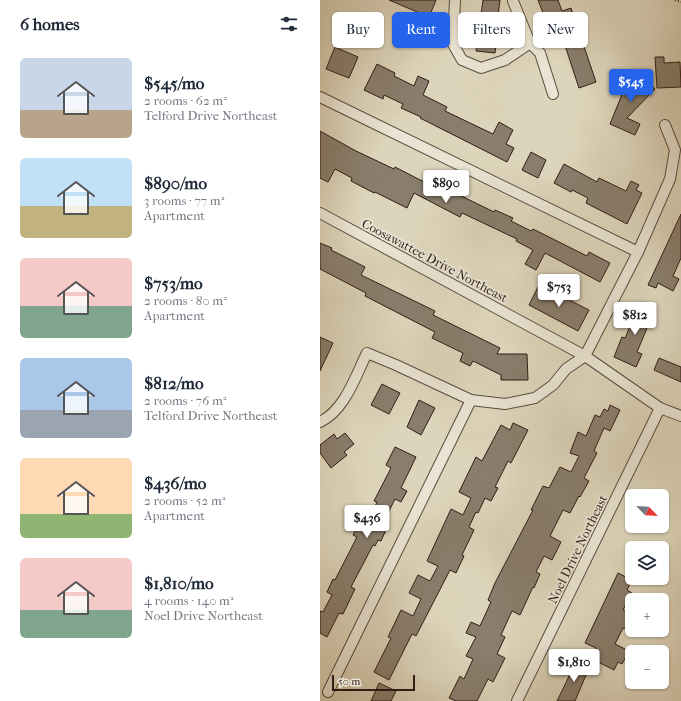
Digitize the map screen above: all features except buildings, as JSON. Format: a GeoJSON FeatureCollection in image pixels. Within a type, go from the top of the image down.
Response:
{"type":"FeatureCollection","features":[{"type":"Feature","properties":{"kind":"street"},"geometry":{"type":"LineString","coordinates":[[455,0],[453,44],[462,60],[481,68],[505,60],[530,43]]}},
{"type":"Feature","properties":{"kind":"street"},"geometry":{"type":"LineString","coordinates":[[513,1],[530,43],[540,53],[553,94]]}},
{"type":"Feature","properties":{"kind":"street"},"geometry":{"type":"LineString","coordinates":[[320,97],[638,252]]}},
{"type":"Feature","properties":{"kind":"street"},"geometry":{"type":"LineString","coordinates":[[320,422],[326,419],[342,404],[367,353],[471,400],[505,404],[535,398],[553,385],[566,369],[585,356],[638,252],[670,179],[675,150],[665,125]]}},
{"type":"Feature","properties":{"kind":"street","name":"Coosawattee Drive Northeast"},"geometry":{"type":"LineString","coordinates":[[320,213],[585,356],[660,408],[681,416]]}},
{"type":"Feature","properties":{"kind":"street"},"geometry":{"type":"LineString","coordinates":[[328,692],[471,400]]}},
{"type":"Feature","properties":{"kind":"street","name":"Noel Drive Northeast"},"geometry":{"type":"LineString","coordinates":[[517,701],[660,408]]}},
{"type":"Feature","properties":{"kind":"path"},"geometry":{"type":"LineString","coordinates":[[675,0],[681,2]]}}]}
